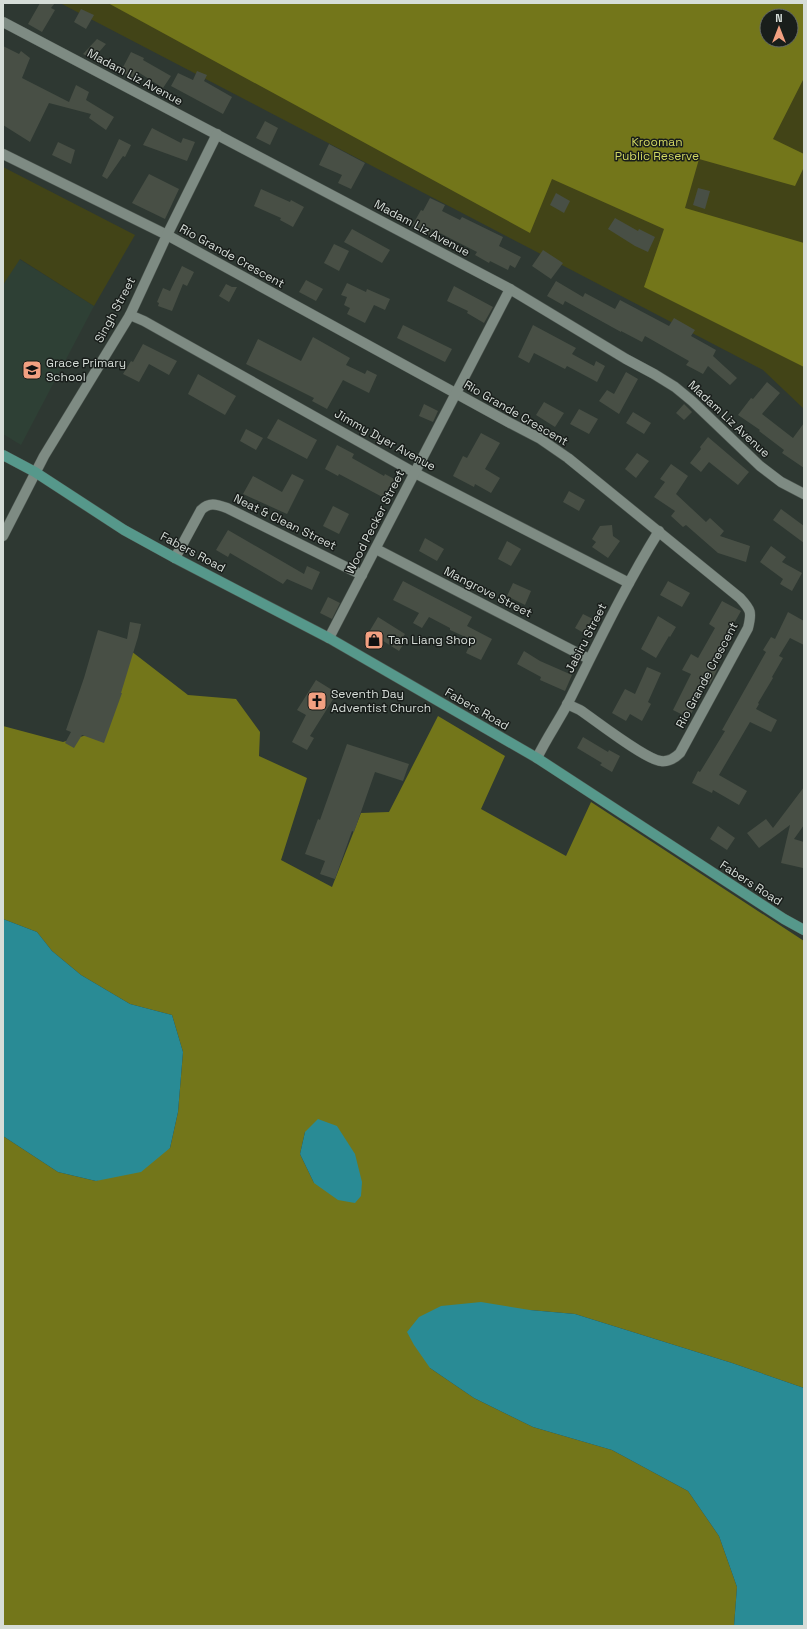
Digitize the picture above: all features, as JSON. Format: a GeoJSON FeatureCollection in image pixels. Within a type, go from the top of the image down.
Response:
{"type":"FeatureCollection","features":[{"type":"Feature","properties":{"kind":"main road","name":"Fabers Road"},"geometry":{"type":"LineString","coordinates":[[3,455],[36,472],[124,530],[329,638],[537,758],[784,920],[804,930]]}},
{"type":"Feature","properties":{"kind":"street","name":"Madam Liz Avenue"},"geometry":{"type":"LineString","coordinates":[[3,22],[510,289],[675,387],[692,401],[760,466],[781,482],[804,494]]}},
{"type":"Feature","properties":{"kind":"street","name":"Singh Street"},"geometry":{"type":"LineString","coordinates":[[3,536],[44,456],[130,315],[167,235],[217,134]]}},
{"type":"Feature","properties":{"kind":"street","name":"Rio Grande Crescent"},"geometry":{"type":"LineString","coordinates":[[3,154],[167,235],[545,442],[568,458],[659,531],[748,606],[751,613],[748,628],[680,753],[675,758],[668,761],[651,759],[580,710],[568,704]]}},
{"type":"Feature","properties":{"kind":"street","name":"Wood Pecker Street"},"geometry":{"type":"LineString","coordinates":[[329,638],[510,289]]}},
{"type":"Feature","properties":{"kind":"street","name":"Jimmy Dyer Avenue"},"geometry":{"type":"LineString","coordinates":[[130,315],[144,321],[415,473],[629,583]]}},
{"type":"Feature","properties":{"kind":"street","name":"Neat & Clean Street"},"geometry":{"type":"LineString","coordinates":[[175,558],[201,510],[207,505],[214,504],[227,508],[362,575]]}},
{"type":"Feature","properties":{"kind":"street","name":"Jabiru Street"},"geometry":{"type":"LineString","coordinates":[[537,758],[568,704],[589,659],[629,583],[659,531]]}},
{"type":"Feature","properties":{"kind":"street","name":"Mangrove Street"},"geometry":{"type":"LineString","coordinates":[[376,549],[589,659]]}},
{"type":"Feature","properties":{"kind":"shaded area","name":"Grace Primary School"},"geometry":{"type":"Polygon","coordinates":[[[19,259],[94,306],[21,445],[3,434],[3,285],[19,259]]]}},
{"type":"Feature","properties":{"kind":"green space","name":"Krooman Public Reserve"},"geometry":{"type":"Polygon","coordinates":[[[60,3],[804,3],[804,409],[763,370],[60,3]]]}},
{"type":"Feature","properties":{"kind":"green space","name":"Krooman Public Reserve"},"geometry":{"type":"Polygon","coordinates":[[[108,3],[804,3],[804,78],[773,139],[804,154],[804,167],[795,186],[699,159],[685,208],[804,243],[804,367],[644,287],[664,229],[552,179],[530,233],[108,3]]]}},
{"type":"Feature","properties":{"kind":"green space"},"geometry":{"type":"Polygon","coordinates":[[[3,167],[135,235],[94,306],[20,259],[3,285],[3,167]]]}},
{"type":"Feature","properties":{"kind":"green space"},"geometry":{"type":"Polygon","coordinates":[[[131,651],[188,695],[236,699],[260,732],[259,756],[307,778],[281,860],[332,887],[361,813],[389,812],[438,716],[505,756],[481,809],[566,856],[591,802],[804,941],[804,1388],[732,1363],[575,1314],[530,1310],[430,1368],[474,1398],[533,1427],[612,1450],[688,1491],[719,1536],[737,1587],[734,1626],[3,1626],[3,1136],[58,1172],[96,1181],[170,1148],[178,1112],[183,1052],[172,1015],[130,1004],[81,975],[52,951],[37,932],[3,919],[3,726],[63,742],[97,732],[131,651]],[[305,1132],[300,1154],[314,1183],[305,1132]]]}},
{"type":"Feature","properties":{"kind":"water"},"geometry":{"type":"Polygon","coordinates":[[[3,919],[37,932],[52,951],[81,975],[130,1004],[172,1015],[183,1052],[178,1112],[170,1148],[141,1172],[96,1181],[58,1172],[3,1136],[3,919]]]}},
{"type":"Feature","properties":{"kind":"water"},"geometry":{"type":"Polygon","coordinates":[[[318,1119],[337,1126],[355,1154],[362,1182],[361,1196],[355,1203],[338,1200],[314,1183],[300,1154],[305,1132],[318,1119]]]}},
{"type":"Feature","properties":{"kind":"water"},"geometry":{"type":"Polygon","coordinates":[[[481,1302],[530,1310],[575,1314],[732,1363],[804,1388],[804,1626],[734,1626],[737,1587],[719,1536],[688,1491],[612,1450],[533,1427],[474,1398],[430,1368],[407,1332],[419,1317],[441,1306],[481,1302]]]}},
{"type":"Feature","properties":{"kind":"building"},"geometry":{"type":"Polygon","coordinates":[[[40,3],[55,3],[51,8],[55,10],[42,32],[28,24],[40,3]]]}},
{"type":"Feature","properties":{"kind":"building"},"geometry":{"type":"Polygon","coordinates":[[[81,9],[94,15],[86,29],[74,22],[81,9]]]}},
{"type":"Feature","properties":{"kind":"building"},"geometry":{"type":"Polygon","coordinates":[[[97,39],[106,44],[93,59],[83,54],[97,39]]]}},
{"type":"Feature","properties":{"kind":"building"},"geometry":{"type":"Polygon","coordinates":[[[3,46],[19,54],[21,51],[30,58],[22,78],[69,102],[76,85],[89,92],[86,100],[114,117],[106,130],[89,118],[91,114],[49,103],[30,142],[3,125],[3,46]]]}},
{"type":"Feature","properties":{"kind":"building"},"geometry":{"type":"Polygon","coordinates":[[[131,52],[144,58],[143,60],[171,76],[163,88],[138,72],[134,79],[121,71],[131,52]]]}},
{"type":"Feature","properties":{"kind":"building"},"geometry":{"type":"Polygon","coordinates":[[[197,71],[207,75],[204,81],[232,97],[223,114],[171,86],[178,73],[193,80],[197,71]]]}},
{"type":"Feature","properties":{"kind":"building"},"geometry":{"type":"Polygon","coordinates":[[[265,121],[278,128],[270,145],[256,138],[265,121]]]}},
{"type":"Feature","properties":{"kind":"building"},"geometry":{"type":"Polygon","coordinates":[[[152,128],[181,143],[183,138],[195,142],[187,161],[143,145],[152,128]]]}},
{"type":"Feature","properties":{"kind":"building"},"geometry":{"type":"Polygon","coordinates":[[[119,139],[131,145],[125,157],[123,156],[107,179],[102,176],[119,139]]]}},
{"type":"Feature","properties":{"kind":"building"},"geometry":{"type":"Polygon","coordinates":[[[58,142],[75,150],[71,164],[52,155],[58,142]]]}},
{"type":"Feature","properties":{"kind":"building"},"geometry":{"type":"Polygon","coordinates":[[[329,144],[365,163],[351,189],[338,183],[342,175],[319,165],[329,144]]]}},
{"type":"Feature","properties":{"kind":"building"},"geometry":{"type":"Polygon","coordinates":[[[149,174],[179,189],[165,219],[132,203],[149,174]]]}},
{"type":"Feature","properties":{"kind":"building"},"geometry":{"type":"Polygon","coordinates":[[[698,188],[710,191],[705,209],[693,205],[698,188]]]}},
{"type":"Feature","properties":{"kind":"building"},"geometry":{"type":"Polygon","coordinates":[[[261,189],[290,202],[291,200],[304,207],[293,227],[280,220],[281,218],[254,206],[261,189]]]}},
{"type":"Feature","properties":{"kind":"building"},"geometry":{"type":"Polygon","coordinates":[[[556,193],[570,201],[564,213],[550,205],[556,193]]]}},
{"type":"Feature","properties":{"kind":"building"},"geometry":{"type":"Polygon","coordinates":[[[430,198],[445,205],[442,211],[460,220],[462,217],[503,237],[499,246],[521,257],[515,268],[510,265],[508,270],[490,261],[489,263],[475,255],[477,252],[432,229],[429,235],[412,226],[430,198]]]}},
{"type":"Feature","properties":{"kind":"building"},"geometry":{"type":"Polygon","coordinates":[[[615,218],[638,231],[639,229],[655,237],[648,252],[635,246],[608,229],[615,218]]]}},
{"type":"Feature","properties":{"kind":"building"},"geometry":{"type":"Polygon","coordinates":[[[352,229],[390,250],[382,263],[344,242],[352,229]]]}},
{"type":"Feature","properties":{"kind":"building"},"geometry":{"type":"Polygon","coordinates":[[[334,244],[349,251],[339,271],[324,263],[334,244]]]}},
{"type":"Feature","properties":{"kind":"building"},"geometry":{"type":"Polygon","coordinates":[[[543,250],[563,263],[551,279],[532,266],[543,250]]]}},
{"type":"Feature","properties":{"kind":"building"},"geometry":{"type":"Polygon","coordinates":[[[182,266],[194,272],[187,286],[183,284],[172,311],[158,306],[159,303],[157,302],[163,288],[170,291],[182,266]]]}},
{"type":"Feature","properties":{"kind":"building"},"geometry":{"type":"Polygon","coordinates":[[[306,280],[323,289],[316,301],[299,292],[306,280]]]}},
{"type":"Feature","properties":{"kind":"building"},"geometry":{"type":"Polygon","coordinates":[[[556,281],[583,297],[585,293],[615,309],[620,300],[669,326],[674,318],[695,330],[691,336],[716,350],[713,356],[737,378],[730,385],[708,366],[703,374],[686,365],[689,361],[645,336],[642,342],[565,301],[563,305],[547,296],[556,281]]]}},
{"type":"Feature","properties":{"kind":"building"},"geometry":{"type":"Polygon","coordinates":[[[347,283],[366,292],[367,289],[390,299],[385,310],[374,305],[365,323],[347,314],[350,308],[344,305],[347,297],[341,295],[347,283]]]}},
{"type":"Feature","properties":{"kind":"building"},"geometry":{"type":"Polygon","coordinates":[[[226,284],[232,287],[237,287],[229,302],[219,296],[226,284]]]}},
{"type":"Feature","properties":{"kind":"building"},"geometry":{"type":"Polygon","coordinates":[[[454,286],[493,307],[484,323],[467,313],[468,311],[447,301],[454,286]]]}},
{"type":"Feature","properties":{"kind":"building"},"geometry":{"type":"Polygon","coordinates":[[[403,325],[452,349],[445,362],[397,338],[403,325]]]}},
{"type":"Feature","properties":{"kind":"building"},"geometry":{"type":"Polygon","coordinates":[[[533,325],[576,348],[572,354],[594,366],[596,361],[605,366],[597,382],[567,366],[565,369],[534,353],[529,363],[518,357],[533,325]]]}},
{"type":"Feature","properties":{"kind":"building"},"geometry":{"type":"Polygon","coordinates":[[[313,337],[350,358],[346,365],[365,374],[367,370],[377,375],[369,393],[343,380],[327,409],[312,401],[314,398],[246,364],[258,339],[301,361],[313,337]]]}},
{"type":"Feature","properties":{"kind":"building"},"geometry":{"type":"Polygon","coordinates":[[[143,344],[177,361],[169,375],[149,364],[139,382],[123,374],[131,361],[133,362],[143,344]]]}},
{"type":"Feature","properties":{"kind":"building"},"geometry":{"type":"Polygon","coordinates":[[[626,372],[638,379],[619,414],[599,401],[607,390],[614,394],[626,372]]]}},
{"type":"Feature","properties":{"kind":"building"},"geometry":{"type":"Polygon","coordinates":[[[198,374],[236,396],[225,415],[188,394],[198,374]]]}},
{"type":"Feature","properties":{"kind":"building"},"geometry":{"type":"Polygon","coordinates":[[[767,382],[780,393],[762,414],[793,438],[804,423],[804,468],[782,453],[784,450],[759,431],[760,430],[738,415],[751,398],[753,399],[767,382]]]}},
{"type":"Feature","properties":{"kind":"building"},"geometry":{"type":"Polygon","coordinates":[[[544,402],[564,413],[555,427],[536,415],[544,402]]]}},
{"type":"Feature","properties":{"kind":"building"},"geometry":{"type":"Polygon","coordinates":[[[424,404],[438,411],[433,422],[419,416],[424,404]]]}},
{"type":"Feature","properties":{"kind":"building"},"geometry":{"type":"Polygon","coordinates":[[[684,404],[692,412],[684,420],[676,413],[684,404]]]}},
{"type":"Feature","properties":{"kind":"building"},"geometry":{"type":"Polygon","coordinates":[[[579,409],[598,419],[589,434],[570,424],[579,409]]]}},
{"type":"Feature","properties":{"kind":"building"},"geometry":{"type":"Polygon","coordinates":[[[633,412],[651,423],[644,434],[626,423],[633,412]]]}},
{"type":"Feature","properties":{"kind":"building"},"geometry":{"type":"Polygon","coordinates":[[[278,419],[317,440],[307,459],[267,438],[278,419]]]}},
{"type":"Feature","properties":{"kind":"building"},"geometry":{"type":"Polygon","coordinates":[[[246,429],[263,438],[256,450],[240,441],[246,429]]]}},
{"type":"Feature","properties":{"kind":"building"},"geometry":{"type":"Polygon","coordinates":[[[481,433],[500,443],[485,469],[500,478],[491,493],[475,484],[474,487],[453,476],[463,456],[467,458],[481,433]]]}},
{"type":"Feature","properties":{"kind":"building"},"geometry":{"type":"Polygon","coordinates":[[[708,437],[749,472],[738,485],[709,462],[701,472],[690,463],[708,437]]]}},
{"type":"Feature","properties":{"kind":"building"},"geometry":{"type":"Polygon","coordinates":[[[337,445],[354,454],[352,458],[384,476],[385,474],[398,481],[388,500],[339,474],[338,476],[325,469],[337,445]]]}},
{"type":"Feature","properties":{"kind":"building"},"geometry":{"type":"Polygon","coordinates":[[[637,453],[649,461],[636,478],[625,469],[637,453]]]}},
{"type":"Feature","properties":{"kind":"building"},"geometry":{"type":"Polygon","coordinates":[[[671,464],[688,476],[676,494],[706,522],[710,518],[724,531],[720,536],[750,546],[746,562],[718,553],[686,525],[683,527],[671,516],[675,511],[654,497],[665,482],[660,479],[671,464]]]}},
{"type":"Feature","properties":{"kind":"building"},"geometry":{"type":"Polygon","coordinates":[[[292,474],[304,480],[287,514],[243,494],[253,476],[282,492],[292,474]]]}},
{"type":"Feature","properties":{"kind":"building"},"geometry":{"type":"Polygon","coordinates":[[[569,491],[585,500],[579,511],[563,502],[569,491]]]}},
{"type":"Feature","properties":{"kind":"building"},"geometry":{"type":"Polygon","coordinates":[[[333,506],[349,514],[339,534],[323,526],[333,506]]]}},
{"type":"Feature","properties":{"kind":"building"},"geometry":{"type":"Polygon","coordinates":[[[781,509],[804,526],[804,543],[773,520],[781,509]]]}},
{"type":"Feature","properties":{"kind":"building"},"geometry":{"type":"Polygon","coordinates":[[[612,525],[613,536],[620,541],[608,558],[592,547],[596,542],[592,539],[600,526],[612,525]]]}},
{"type":"Feature","properties":{"kind":"building"},"geometry":{"type":"Polygon","coordinates":[[[228,530],[304,574],[307,566],[320,572],[312,590],[287,579],[283,584],[230,553],[228,557],[216,550],[228,530]]]}},
{"type":"Feature","properties":{"kind":"building"},"geometry":{"type":"Polygon","coordinates":[[[425,538],[444,549],[437,561],[419,551],[425,538]]]}},
{"type":"Feature","properties":{"kind":"building"},"geometry":{"type":"Polygon","coordinates":[[[507,541],[521,549],[511,566],[498,559],[507,541]]]}},
{"type":"Feature","properties":{"kind":"building"},"geometry":{"type":"Polygon","coordinates":[[[771,546],[786,557],[782,562],[802,573],[792,591],[780,584],[783,579],[760,562],[771,546]]]}},
{"type":"Feature","properties":{"kind":"building"},"geometry":{"type":"Polygon","coordinates":[[[403,581],[472,617],[467,626],[492,639],[481,660],[466,653],[472,640],[450,630],[450,628],[429,617],[422,628],[413,623],[419,613],[393,600],[403,581]]]}},
{"type":"Feature","properties":{"kind":"building"},"geometry":{"type":"Polygon","coordinates":[[[668,581],[690,593],[682,607],[660,595],[668,581]]]}},
{"type":"Feature","properties":{"kind":"building"},"geometry":{"type":"Polygon","coordinates":[[[513,583],[531,591],[525,605],[507,596],[513,583]]]}},
{"type":"Feature","properties":{"kind":"building"},"geometry":{"type":"Polygon","coordinates":[[[328,597],[340,603],[332,619],[320,613],[328,597]]]}},
{"type":"Feature","properties":{"kind":"building"},"geometry":{"type":"Polygon","coordinates":[[[722,601],[741,611],[724,641],[729,644],[716,667],[718,668],[710,684],[707,683],[689,718],[673,710],[691,674],[682,670],[691,654],[698,658],[715,628],[709,624],[722,601]]]}},
{"type":"Feature","properties":{"kind":"building"},"geometry":{"type":"Polygon","coordinates":[[[788,612],[804,621],[804,645],[790,638],[779,656],[783,658],[756,709],[777,720],[771,732],[750,722],[719,775],[747,791],[739,805],[713,790],[712,793],[692,783],[698,771],[700,772],[725,731],[722,730],[766,652],[763,650],[771,637],[775,639],[788,612]]]}},
{"type":"Feature","properties":{"kind":"building"},"geometry":{"type":"Polygon","coordinates":[[[583,614],[597,621],[589,636],[575,628],[583,614]]]}},
{"type":"Feature","properties":{"kind":"building"},"geometry":{"type":"Polygon","coordinates":[[[658,616],[676,627],[656,658],[641,649],[658,616]]]}},
{"type":"Feature","properties":{"kind":"building"},"geometry":{"type":"Polygon","coordinates":[[[378,617],[405,634],[401,640],[405,642],[399,651],[369,632],[378,617]]]}},
{"type":"Feature","properties":{"kind":"building"},"geometry":{"type":"Polygon","coordinates":[[[130,622],[141,624],[122,693],[104,743],[82,735],[74,748],[65,743],[71,732],[66,730],[84,678],[98,630],[127,639],[130,622]]]}},
{"type":"Feature","properties":{"kind":"building"},"geometry":{"type":"Polygon","coordinates":[[[524,651],[540,661],[572,675],[565,691],[540,680],[541,677],[517,664],[524,651]]]}},
{"type":"Feature","properties":{"kind":"building"},"geometry":{"type":"Polygon","coordinates":[[[647,667],[661,673],[648,702],[651,704],[642,721],[630,714],[626,721],[612,713],[625,689],[635,694],[647,667]]]}},
{"type":"Feature","properties":{"kind":"building","name":"Seventh Day Adventist Church"},"geometry":{"type":"Polygon","coordinates":[[[316,680],[337,693],[310,736],[314,738],[307,750],[292,742],[306,715],[297,710],[316,680]]]}},
{"type":"Feature","properties":{"kind":"building"},"geometry":{"type":"Polygon","coordinates":[[[583,737],[608,752],[609,750],[620,756],[612,772],[600,765],[602,763],[577,748],[583,737]]]}},
{"type":"Feature","properties":{"kind":"building"},"geometry":{"type":"Polygon","coordinates":[[[347,744],[409,764],[403,781],[375,772],[354,832],[352,831],[335,879],[320,874],[325,861],[305,854],[318,819],[320,820],[347,744]]]}},
{"type":"Feature","properties":{"kind":"building"},"geometry":{"type":"Polygon","coordinates":[[[804,787],[804,825],[794,839],[804,842],[803,868],[781,863],[790,825],[759,848],[747,833],[766,819],[773,828],[804,787]]]}},
{"type":"Feature","properties":{"kind":"building"},"geometry":{"type":"Polygon","coordinates":[[[718,826],[735,838],[727,850],[710,839],[718,826]]]}},
{"type":"Feature","properties":{"kind":"place","name":"Grace Primary School"},"geometry":{"type":"Point","coordinates":[32,370]}},
{"type":"Feature","properties":{"kind":"place","name":"Tan Liang Shop"},"geometry":{"type":"Point","coordinates":[374,640]}},
{"type":"Feature","properties":{"kind":"place","name":"Seventh Day Adventist Church"},"geometry":{"type":"Point","coordinates":[317,701]}}]}
